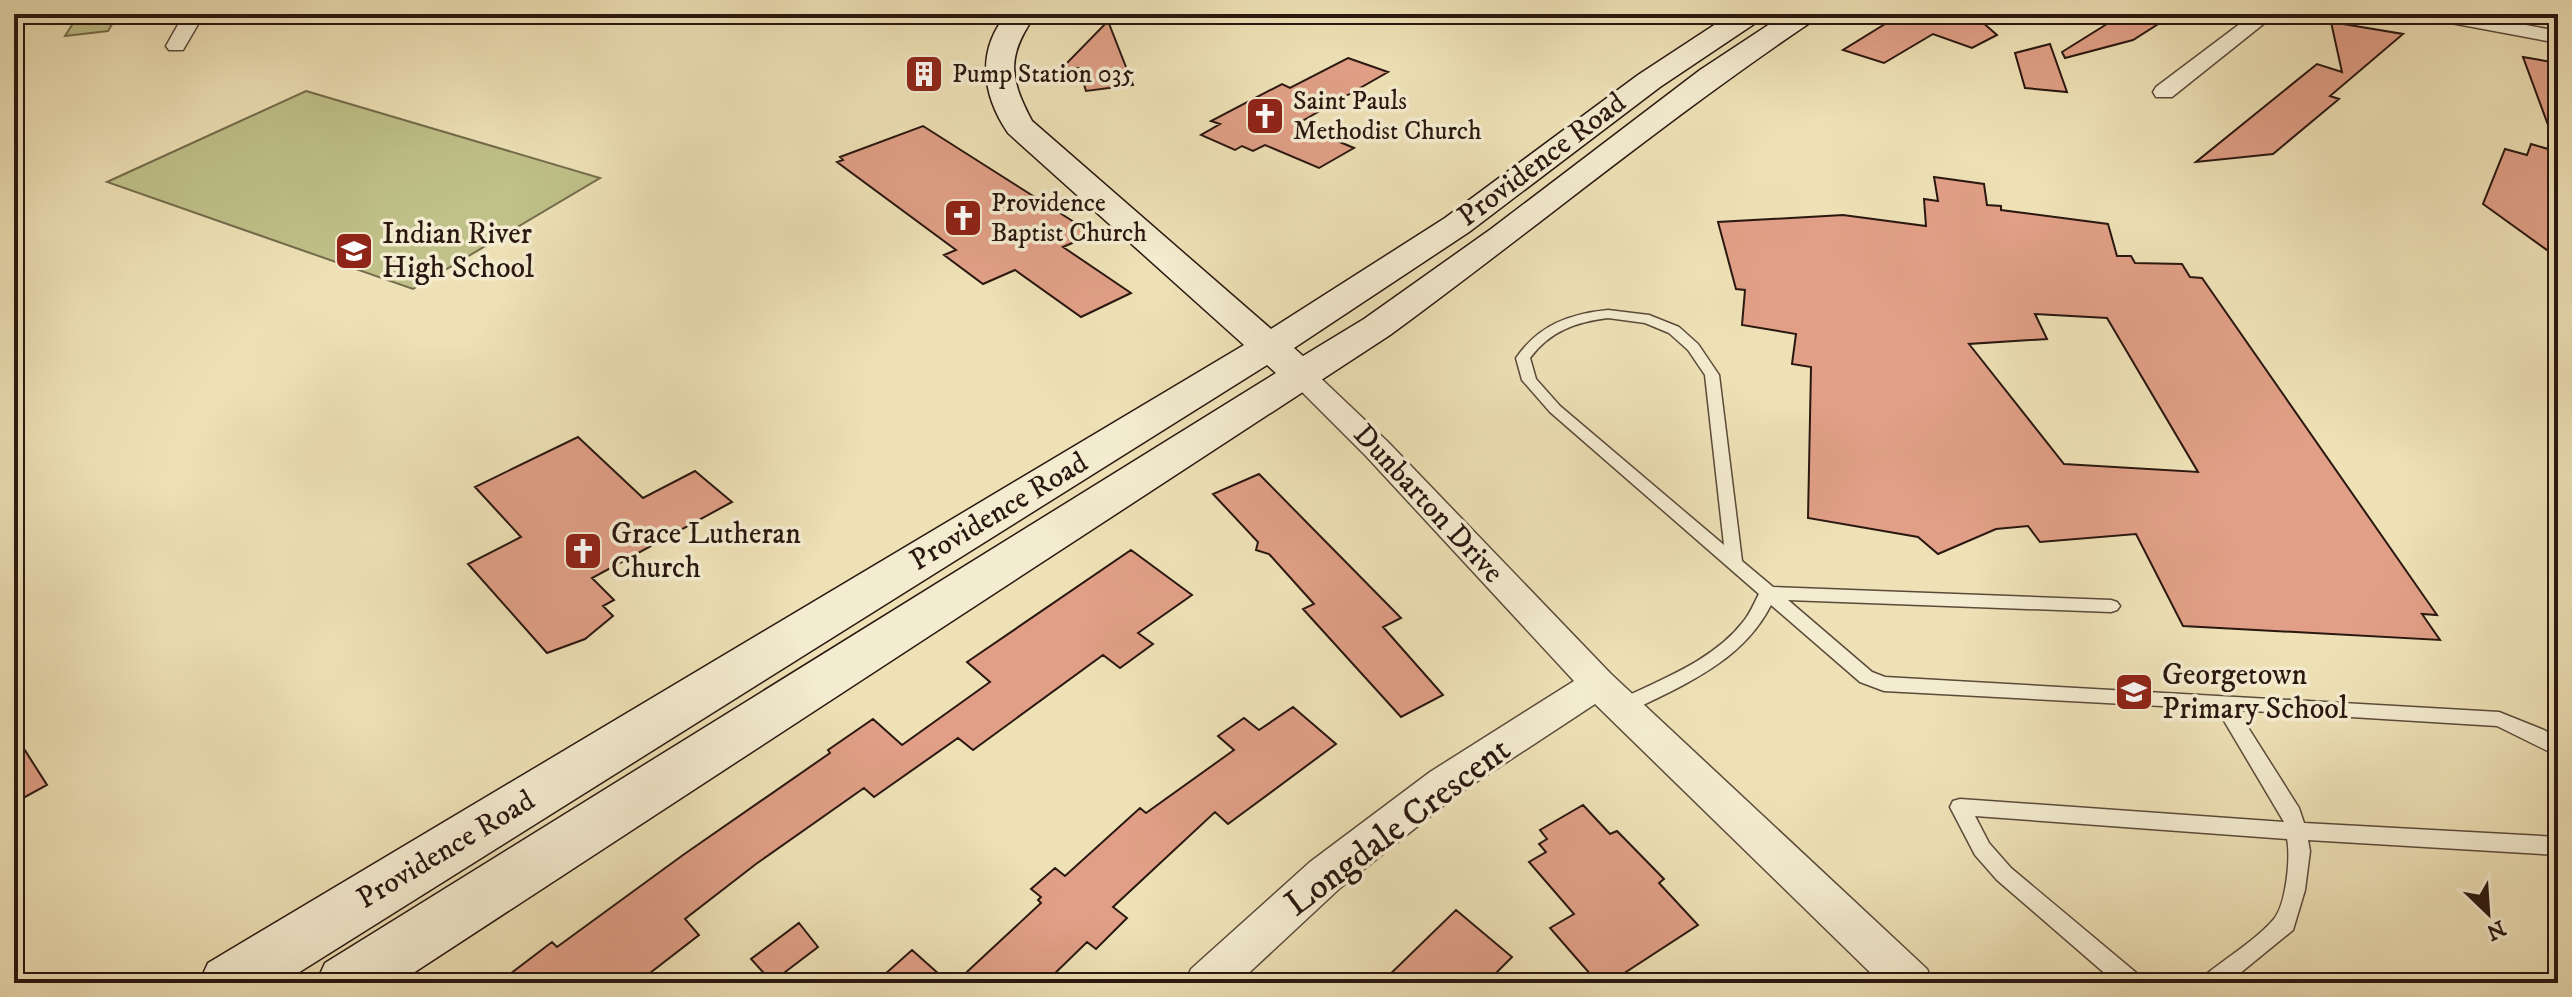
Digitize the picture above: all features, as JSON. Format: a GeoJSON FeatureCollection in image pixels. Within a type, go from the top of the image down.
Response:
{"type":"FeatureCollection","features":[{"type":"Feature","properties":{"kind":"main road","name":"Dunbarton Drive"},"geometry":{"type":"LineString","coordinates":[[1022,14],[1005,37],[997,58],[1006,97],[1019,126],[1285,361]]}},
{"type":"Feature","properties":{"kind":"main road","name":"Providence Road"},"geometry":{"type":"LineString","coordinates":[[1285,361],[1457,225],[1649,81],[1750,14]]}},
{"type":"Feature","properties":{"kind":"main road","name":"Providence Road"},"geometry":{"type":"LineString","coordinates":[[229,983],[594,792],[1285,361],[1474,258],[1710,76],[1804,14]]}},
{"type":"Feature","properties":{"kind":"main road","name":"Providence Road"},"geometry":{"type":"LineString","coordinates":[[346,983],[594,792]]}},
{"type":"Feature","properties":{"kind":"street"},"geometry":{"type":"LineString","coordinates":[[176,46],[194,14]]}},
{"type":"Feature","properties":{"kind":"street"},"geometry":{"type":"LineString","coordinates":[[2164,92],[2266,14]]}},
{"type":"Feature","properties":{"kind":"street"},"geometry":{"type":"LineString","coordinates":[[2435,14],[2558,37]]}},
{"type":"Feature","properties":{"kind":"street","name":"Dunbarton Drive"},"geometry":{"type":"LineString","coordinates":[[1285,361],[1377,449],[1610,696],[1911,983]]}},
{"type":"Feature","properties":{"kind":"street","name":"Longdale Crescent"},"geometry":{"type":"LineString","coordinates":[[1207,983],[1325,875],[1444,783],[1610,696]]}},
{"type":"Feature","properties":{"kind":"lane"},"geometry":{"type":"LineString","coordinates":[[1734,563],[1712,375],[1697,350],[1668,326],[1630,314],[1592,316],[1565,323],[1533,340],[1523,358],[1529,380],[1555,409],[1866,677],[1884,684],[2499,719],[2537,735],[2558,748]]}},
{"type":"Feature","properties":{"kind":"lane"},"geometry":{"type":"LineString","coordinates":[[1610,696],[1694,670],[1748,628],[1768,593]]}},
{"type":"Feature","properties":{"kind":"lane"},"geometry":{"type":"LineString","coordinates":[[1768,593],[2111,606]]}},
{"type":"Feature","properties":{"kind":"lane"},"geometry":{"type":"LineString","coordinates":[[2212,983],[2285,923],[2295,890],[2300,851],[2292,814],[2222,702]]}},
{"type":"Feature","properties":{"kind":"lane"},"geometry":{"type":"LineString","coordinates":[[2132,983],[2004,874],[1982,849],[1960,807],[2558,846]]}},
{"type":"Feature","properties":{"kind":"green space"},"geometry":{"type":"Polygon","coordinates":[[[79,14],[118,14],[108,31],[65,36],[79,14]]]}},
{"type":"Feature","properties":{"kind":"green space"},"geometry":{"type":"Polygon","coordinates":[[[306,91],[600,178],[413,289],[107,182],[306,91]]]}},
{"type":"Feature","properties":{"kind":"building"},"geometry":{"type":"Polygon","coordinates":[[[1889,14],[1973,14],[1997,35],[1972,48],[1933,34],[1884,63],[1843,50],[1893,19],[1888,18],[1889,14]]]}},
{"type":"Feature","properties":{"kind":"building"},"geometry":{"type":"Polygon","coordinates":[[[2123,14],[2174,14],[2133,40],[2065,58],[2062,52],[2123,14]]]}},
{"type":"Feature","properties":{"kind":"building"},"geometry":{"type":"Polygon","coordinates":[[[1108,21],[1133,85],[1086,91],[1079,68],[1061,69],[1108,21]]]}},
{"type":"Feature","properties":{"kind":"building"},"geometry":{"type":"Polygon","coordinates":[[[2331,22],[2403,34],[2330,96],[2339,99],[2273,154],[2196,162],[2317,64],[2342,72],[2331,22]]]}},
{"type":"Feature","properties":{"kind":"building"},"geometry":{"type":"Polygon","coordinates":[[[2050,44],[2067,92],[2025,88],[2015,53],[2050,44]]]}},
{"type":"Feature","properties":{"kind":"building"},"geometry":{"type":"Polygon","coordinates":[[[2523,57],[2558,63],[2558,143],[2555,144],[2523,57]]]}},
{"type":"Feature","properties":{"kind":"building","name":"Saint Pauls Methodist Church"},"geometry":{"type":"Polygon","coordinates":[[[1348,58],[1388,72],[1297,124],[1354,148],[1319,168],[1265,145],[1253,151],[1242,146],[1235,150],[1201,135],[1220,124],[1211,121],[1282,84],[1290,88],[1348,58]]]}},
{"type":"Feature","properties":{"kind":"building","name":"Providence Baptist Church"},"geometry":{"type":"Polygon","coordinates":[[[923,126],[1093,234],[1063,247],[1131,293],[1081,317],[1015,270],[983,284],[944,255],[956,250],[837,162],[843,160],[840,157],[923,126]]]}},
{"type":"Feature","properties":{"kind":"building"},"geometry":{"type":"Polygon","coordinates":[[[2531,144],[2558,152],[2558,258],[2483,204],[2505,149],[2527,155],[2531,144]]]}},
{"type":"Feature","properties":{"kind":"building"},"geometry":{"type":"Polygon","coordinates":[[[1934,177],[1984,184],[1987,205],[2001,206],[2001,210],[2108,224],[2117,256],[2131,256],[2135,263],[2182,264],[2190,277],[2202,278],[2437,615],[2422,614],[2440,640],[2183,626],[2136,534],[2040,542],[2028,526],[1996,529],[1938,554],[1918,537],[1808,518],[1811,367],[1792,364],[1796,334],[1742,325],[1745,290],[1736,289],[1718,222],[1843,215],[1926,226],[1924,199],[1938,201],[1934,177]],[[2035,314],[2047,339],[1969,344],[2064,464],[2198,472],[2107,318],[2035,314]]]}},
{"type":"Feature","properties":{"kind":"building","name":"Grace Lutheran Church"},"geometry":{"type":"Polygon","coordinates":[[[578,437],[643,498],[695,471],[732,502],[592,578],[614,600],[603,606],[613,616],[585,639],[547,653],[468,564],[521,537],[475,487],[578,437]]]}},
{"type":"Feature","properties":{"kind":"building"},"geometry":{"type":"Polygon","coordinates":[[[1259,474],[1401,618],[1383,627],[1443,695],[1401,717],[1303,609],[1314,604],[1269,554],[1256,550],[1258,542],[1213,494],[1259,474]]]}},
{"type":"Feature","properties":{"kind":"building"},"geometry":{"type":"Polygon","coordinates":[[[1131,550],[1192,595],[1138,633],[1153,644],[1120,668],[1103,655],[973,750],[958,738],[874,797],[864,788],[756,864],[685,919],[699,935],[637,983],[498,983],[552,942],[557,947],[830,753],[828,750],[873,719],[902,745],[990,682],[967,662],[1131,550]]]}},
{"type":"Feature","properties":{"kind":"building"},"geometry":{"type":"Polygon","coordinates":[[[1293,707],[1336,744],[1228,824],[1215,812],[1113,907],[1127,918],[1096,949],[1087,942],[1045,983],[955,983],[1041,903],[1038,900],[1041,897],[1031,889],[1055,868],[1065,876],[1140,808],[1146,813],[1234,750],[1218,736],[1244,718],[1259,730],[1293,707]]]}},
{"type":"Feature","properties":{"kind":"building"},"geometry":{"type":"Polygon","coordinates":[[[14,733],[47,785],[14,803],[14,733]]]}},
{"type":"Feature","properties":{"kind":"building"},"geometry":{"type":"Polygon","coordinates":[[[1583,805],[1610,834],[1617,831],[1664,879],[1659,883],[1698,925],[1609,983],[1598,983],[1550,928],[1574,914],[1529,862],[1546,852],[1539,844],[1547,839],[1540,830],[1583,805]]]}},
{"type":"Feature","properties":{"kind":"building"},"geometry":{"type":"Polygon","coordinates":[[[1456,910],[1512,957],[1486,983],[1381,983],[1456,910]]]}},
{"type":"Feature","properties":{"kind":"building"},"geometry":{"type":"Polygon","coordinates":[[[799,923],[818,947],[772,982],[751,959],[799,923]]]}},
{"type":"Feature","properties":{"kind":"building"},"geometry":{"type":"Polygon","coordinates":[[[912,950],[949,983],[875,983],[912,950]]]}},
{"type":"Feature","properties":{"kind":"place","name":"Pump Station 035"},"geometry":{"type":"Point","coordinates":[924,74]}},
{"type":"Feature","properties":{"kind":"place","name":"Saint Pauls Methodist Church"},"geometry":{"type":"Point","coordinates":[1265,116]}},
{"type":"Feature","properties":{"kind":"place","name":"Providence Baptist Church"},"geometry":{"type":"Point","coordinates":[963,218]}},
{"type":"Feature","properties":{"kind":"place","name":"Indian River High School"},"geometry":{"type":"Point","coordinates":[354,251]}},
{"type":"Feature","properties":{"kind":"place","name":"Grace Lutheran Church"},"geometry":{"type":"Point","coordinates":[583,551]}},
{"type":"Feature","properties":{"kind":"place","name":"Georgetown Primary School"},"geometry":{"type":"Point","coordinates":[2134,692]}}]}
